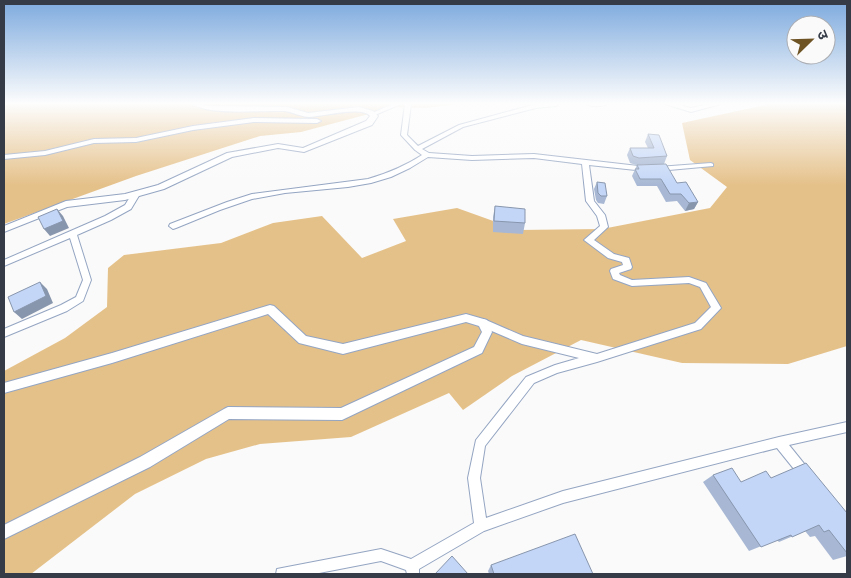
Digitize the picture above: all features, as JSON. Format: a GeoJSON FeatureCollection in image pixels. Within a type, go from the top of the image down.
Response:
{"type":"FeatureCollection","features":[{"type":"Feature","properties":{"kind":"street"},"geometry":{"type":"LineString","coordinates":[[4,158],[52,152],[94,142],[136,140],[179,131]]}},
{"type":"Feature","properties":{"kind":"street"},"geometry":{"type":"LineString","coordinates":[[4,229],[66,204],[136,194],[161,187],[230,155],[278,146],[304,150],[350,131]]}},
{"type":"Feature","properties":{"kind":"street"},"geometry":{"type":"LineString","coordinates":[[405,131],[404,135],[417,149],[427,155],[472,158],[534,156],[618,164],[636,169],[711,165]]}},
{"type":"Feature","properties":{"kind":"street"},"geometry":{"type":"LineString","coordinates":[[417,149],[451,131]]}},
{"type":"Feature","properties":{"kind":"street"},"geometry":{"type":"LineString","coordinates":[[173,226],[261,194],[350,186],[377,180],[410,167],[427,155]]}},
{"type":"Feature","properties":{"kind":"street"},"geometry":{"type":"LineString","coordinates":[[481,526],[474,478],[480,444],[530,380],[555,369],[698,326],[716,308],[703,285],[689,280],[632,283],[616,277],[614,271],[628,267],[626,260],[611,256],[588,240],[604,226],[601,215],[590,201],[585,162]]}},
{"type":"Feature","properties":{"kind":"street"},"geometry":{"type":"LineString","coordinates":[[4,263],[128,207],[136,194]]}},
{"type":"Feature","properties":{"kind":"street"},"geometry":{"type":"LineString","coordinates":[[4,334],[80,299],[86,280],[72,233]]}},
{"type":"Feature","properties":{"kind":"street"},"geometry":{"type":"LineString","coordinates":[[4,388],[112,358],[270,309],[303,340],[342,349],[466,318],[483,323],[522,340],[596,358]]}},
{"type":"Feature","properties":{"kind":"street"},"geometry":{"type":"LineString","coordinates":[[4,532],[145,462],[228,413],[342,414],[478,350],[487,332],[483,323]]}},
{"type":"Feature","properties":{"kind":"street"},"geometry":{"type":"LineString","coordinates":[[282,574],[381,555],[413,570],[481,526],[563,497],[779,442],[847,427]]}},
{"type":"Feature","properties":{"kind":"street"},"geometry":{"type":"LineString","coordinates":[[779,442],[816,487]]}},
{"type":"Feature","properties":{"kind":"shaded area"},"geometry":{"type":"Polygon","coordinates":[[[4,131],[305,131],[260,136],[136,176],[4,224],[4,131]]]}},
{"type":"Feature","properties":{"kind":"shaded area"},"geometry":{"type":"Polygon","coordinates":[[[684,131],[847,131],[847,346],[788,364],[682,363],[581,340],[512,376],[463,410],[449,393],[351,437],[260,444],[206,459],[135,494],[31,574],[4,574],[4,371],[65,338],[107,307],[108,268],[124,255],[221,243],[273,223],[322,216],[362,258],[406,241],[393,219],[457,208],[518,230],[602,229],[710,208],[727,187],[690,160],[684,131]]]}},
{"type":"Feature","properties":{"kind":"building"},"geometry":{"type":"Polygon","coordinates":[[[648,134],[659,135],[667,156],[639,158],[633,156],[630,148],[654,148],[648,134]]]}},
{"type":"Feature","properties":{"kind":"building"},"geometry":{"type":"Polygon","coordinates":[[[666,164],[677,183],[686,182],[698,202],[689,203],[681,194],[670,194],[661,179],[640,179],[635,169],[639,169],[637,165],[666,164]]]}},
{"type":"Feature","properties":{"kind":"building"},"geometry":{"type":"Polygon","coordinates":[[[597,182],[605,183],[607,196],[601,196],[598,193],[597,182]]]}},
{"type":"Feature","properties":{"kind":"building"},"geometry":{"type":"Polygon","coordinates":[[[495,206],[525,209],[525,223],[494,221],[495,206]]]}},
{"type":"Feature","properties":{"kind":"building"},"geometry":{"type":"Polygon","coordinates":[[[57,209],[63,221],[44,229],[38,217],[57,209]]]}},
{"type":"Feature","properties":{"kind":"building"},"geometry":{"type":"Polygon","coordinates":[[[40,282],[46,296],[14,312],[8,297],[40,282]]]}},
{"type":"Feature","properties":{"kind":"building"},"geometry":{"type":"Polygon","coordinates":[[[806,463],[847,513],[847,553],[829,530],[824,532],[819,525],[792,537],[791,535],[761,547],[713,475],[732,468],[741,482],[766,471],[771,478],[806,463]]]}},
{"type":"Feature","properties":{"kind":"building"},"geometry":{"type":"Polygon","coordinates":[[[575,534],[593,574],[494,574],[491,565],[575,534]]]}},
{"type":"Feature","properties":{"kind":"building"},"geometry":{"type":"Polygon","coordinates":[[[452,556],[468,574],[435,574],[452,556]]]}}]}
